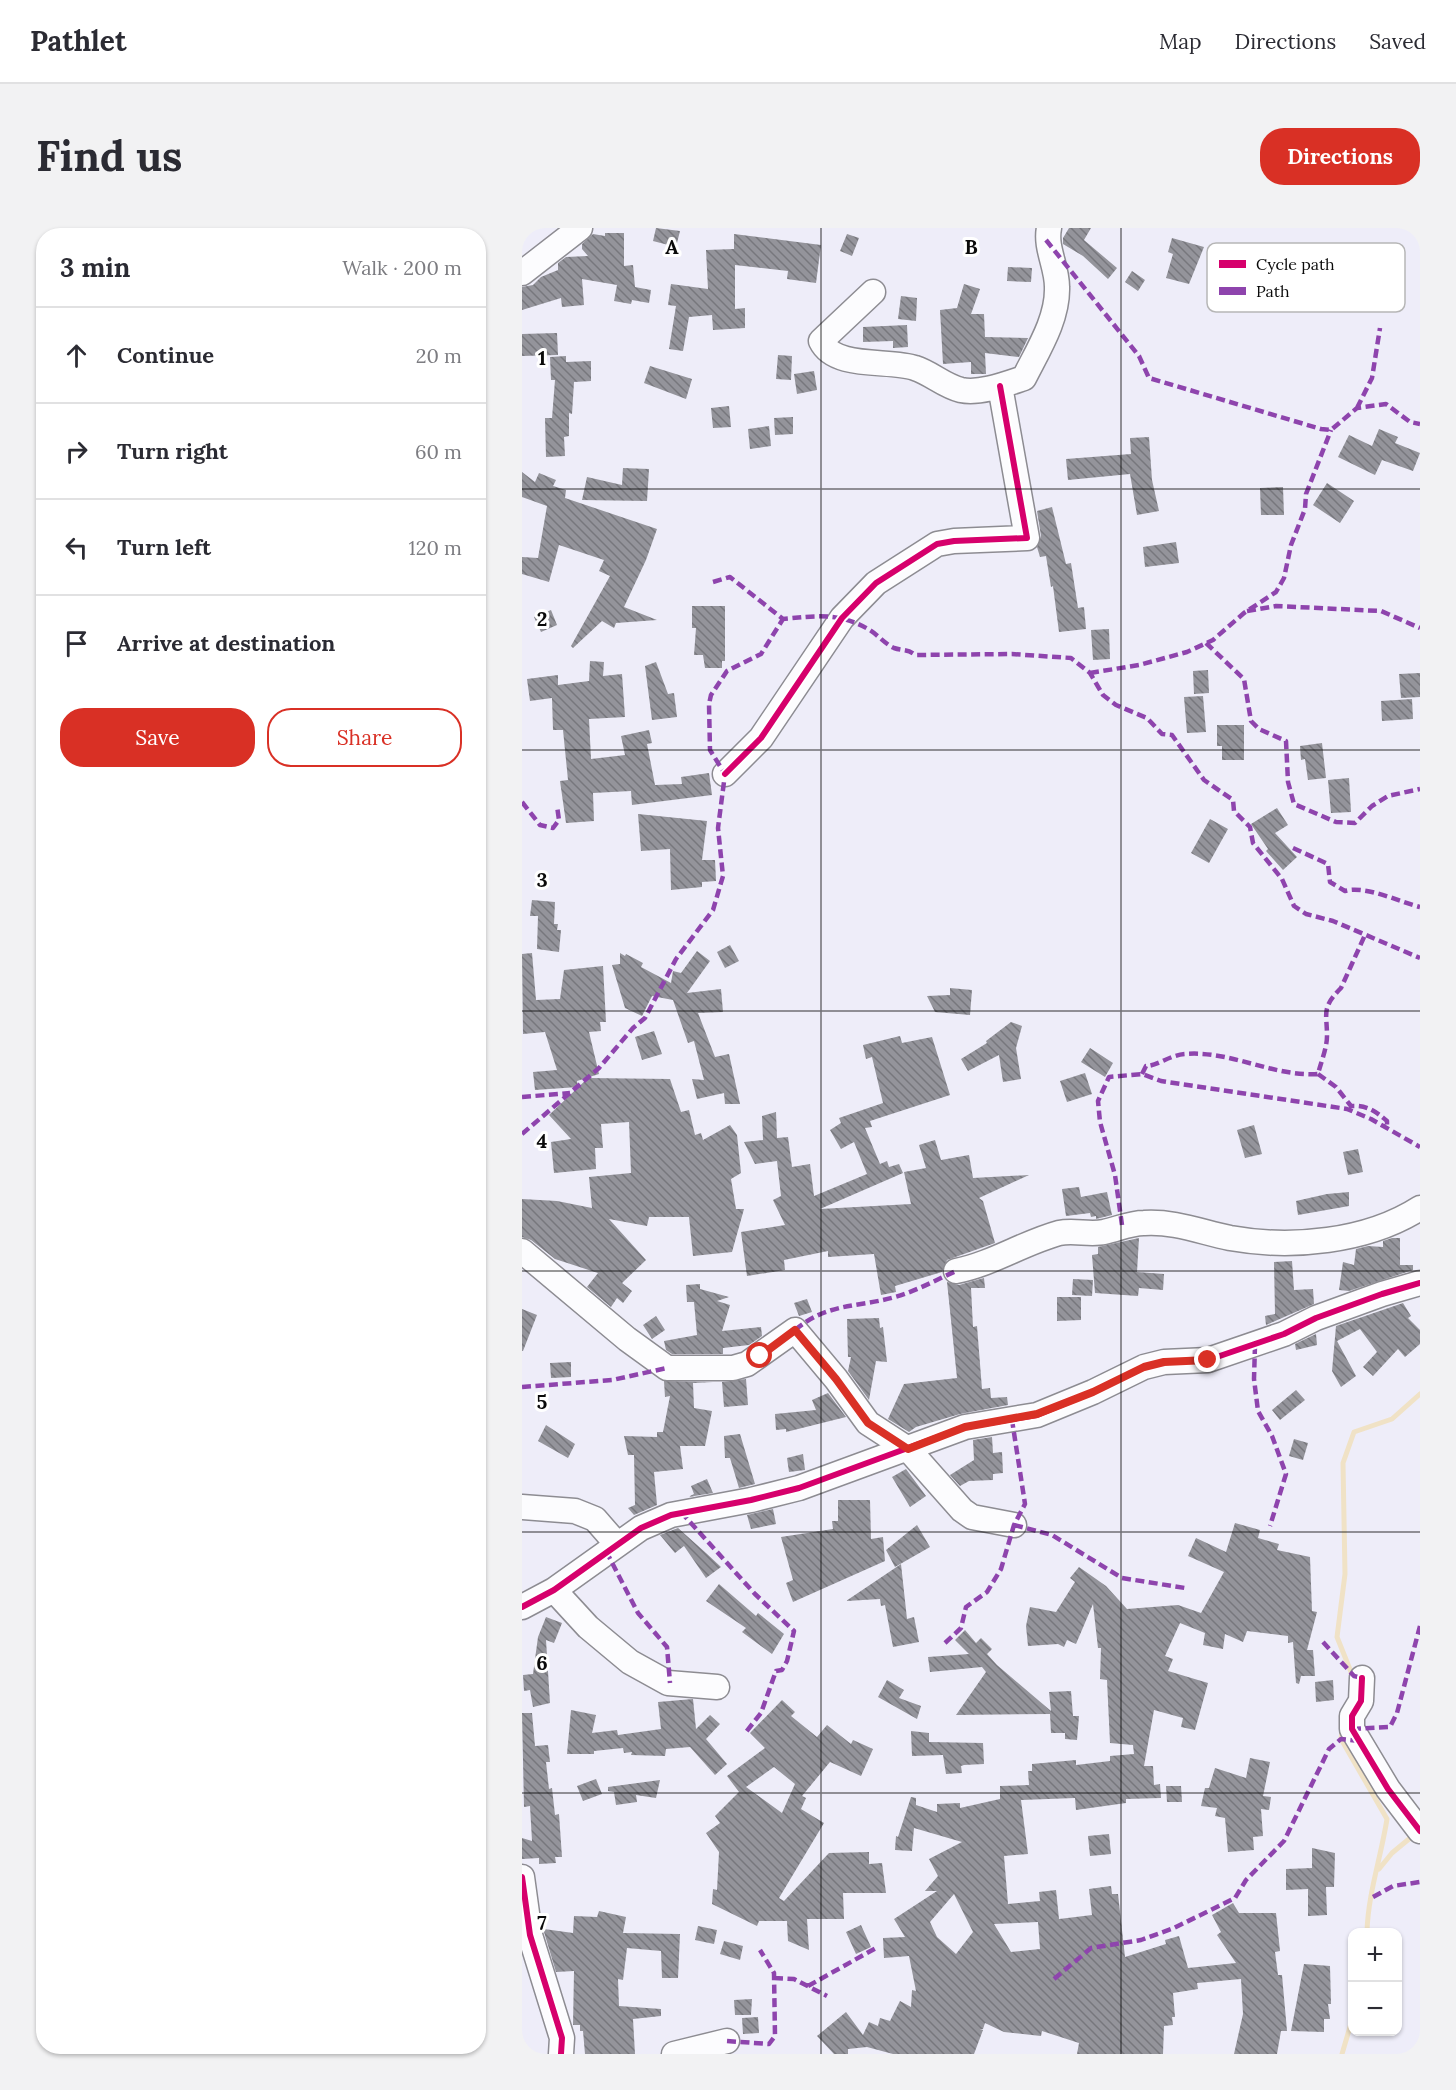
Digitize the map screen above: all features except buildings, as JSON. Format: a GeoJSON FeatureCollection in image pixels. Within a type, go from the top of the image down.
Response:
{"type":"FeatureCollection","features":[{"type":"Feature","properties":{"kind":"street"},"geometry":{"type":"LineString","coordinates":[[522,273],[580,228]]}},
{"type":"Feature","properties":{"kind":"street"},"geometry":{"type":"LineString","coordinates":[[873,292],[821,341],[825,349],[846,358],[916,368],[962,391],[1000,386],[1024,378],[1054,312],[1058,287],[1054,263],[1046,240],[1049,228]]}},
{"type":"Feature","properties":{"kind":"street"},"geometry":{"type":"LineString","coordinates":[[725,774],[761,738],[842,618],[876,583],[937,544],[954,541],[1027,538],[1000,386]]}},
{"type":"Feature","properties":{"kind":"street"},"geometry":{"type":"LineString","coordinates":[[956,1271],[976,1267],[1059,1233],[1104,1232],[1145,1222],[1187,1226],[1222,1236],[1273,1243],[1362,1233],[1392,1224],[1420,1208]]}},
{"type":"Feature","properties":{"kind":"street"},"geometry":{"type":"LineString","coordinates":[[522,1251],[627,1339],[667,1368],[740,1366],[760,1356],[795,1330],[836,1379],[868,1423],[908,1449],[944,1491],[972,1517],[1014,1525]]}},
{"type":"Feature","properties":{"kind":"street"},"geometry":{"type":"LineString","coordinates":[[522,1607],[554,1590],[616,1543],[641,1528],[671,1515],[751,1500],[799,1488],[965,1427],[1037,1414],[1093,1392],[1144,1367],[1218,1357],[1284,1334],[1316,1318],[1420,1283]]}},
{"type":"Feature","properties":{"kind":"street"},"geometry":{"type":"LineString","coordinates":[[522,1507],[575,1511],[595,1519],[616,1543]]}},
{"type":"Feature","properties":{"kind":"street"},"geometry":{"type":"LineString","coordinates":[[554,1590],[588,1627],[630,1662],[668,1683],[717,1687]]}},
{"type":"Feature","properties":{"kind":"street"},"geometry":{"type":"LineString","coordinates":[[1362,1678],[1361,1701],[1352,1716],[1352,1730],[1388,1789],[1420,1831]]}},
{"type":"Feature","properties":{"kind":"street"},"geometry":{"type":"LineString","coordinates":[[522,1877],[530,1935],[562,2038],[561,2054]]}},
{"type":"Feature","properties":{"kind":"street"},"geometry":{"type":"LineString","coordinates":[[674,2054],[727,2041]]}},
{"type":"Feature","properties":{"kind":"waterway"},"geometry":{"type":"LineString","coordinates":[[1353,1677],[1337,1637],[1345,1574],[1343,1463],[1354,1432],[1392,1419],[1420,1394]]}},
{"type":"Feature","properties":{"kind":"waterway"},"geometry":{"type":"LineString","coordinates":[[1342,1730],[1341,1739],[1387,1819],[1372,1890],[1367,1928]]}},
{"type":"Feature","properties":{"kind":"waterway"},"geometry":{"type":"LineString","coordinates":[[1379,1869],[1392,1853],[1415,1834]]}},
{"type":"Feature","properties":{"kind":"waterway"},"geometry":{"type":"LineString","coordinates":[[1342,2054],[1348,2034]]}},
{"type":"Feature","properties":{"kind":"marked path"},"geometry":{"type":"LineString","coordinates":[[1046,240],[1139,356],[1149,378],[1321,429],[1331,430],[1357,408],[1386,404],[1410,422],[1420,424]]}},
{"type":"Feature","properties":{"kind":"marked path"},"geometry":{"type":"LineString","coordinates":[[1357,408],[1372,378],[1380,328]]}},
{"type":"Feature","properties":{"kind":"marked path"},"geometry":{"type":"LineString","coordinates":[[1090,673],[1139,665],[1187,652],[1213,640],[1244,613],[1276,592],[1284,578],[1291,545],[1305,509],[1306,494],[1331,430]]}},
{"type":"Feature","properties":{"kind":"marked path"},"geometry":{"type":"LineString","coordinates":[[713,582],[730,577],[783,619],[826,616],[847,620],[868,629],[894,648],[915,655],[1012,654],[1071,658],[1090,673],[1103,695],[1116,705],[1147,718],[1162,734],[1172,735],[1204,780],[1233,800],[1234,811],[1250,827],[1253,843],[1282,879],[1294,906],[1306,914],[1333,921],[1420,958]]}},
{"type":"Feature","properties":{"kind":"marked path"},"geometry":{"type":"LineString","coordinates":[[1247,611],[1276,606],[1381,611],[1420,628]]}},
{"type":"Feature","properties":{"kind":"marked path"},"geometry":{"type":"LineString","coordinates":[[522,1134],[599,1068],[633,1028],[645,1018],[676,959],[713,910],[723,876],[718,828],[725,774],[710,750],[709,704],[711,695],[727,671],[761,654],[783,619]]}},
{"type":"Feature","properties":{"kind":"marked path"},"geometry":{"type":"LineString","coordinates":[[1206,643],[1244,679],[1251,721],[1259,729],[1286,741],[1288,782],[1294,804],[1336,822],[1355,823],[1372,806],[1388,796],[1420,789]]}},
{"type":"Feature","properties":{"kind":"marked path"},"geometry":{"type":"LineString","coordinates":[[522,802],[540,825],[553,828],[559,820],[557,806]]}},
{"type":"Feature","properties":{"kind":"marked path"},"geometry":{"type":"LineString","coordinates":[[1293,848],[1328,864],[1330,882],[1345,891],[1372,892],[1420,907]]}},
{"type":"Feature","properties":{"kind":"marked path"},"geometry":{"type":"LineString","coordinates":[[1142,1074],[1146,1066],[1185,1054],[1218,1056],[1285,1072],[1318,1074],[1327,1041],[1326,1011],[1330,1001],[1341,988],[1365,935]]}},
{"type":"Feature","properties":{"kind":"marked path"},"geometry":{"type":"LineString","coordinates":[[1122,1225],[1115,1175],[1100,1122],[1098,1101],[1109,1077],[1142,1074],[1161,1081],[1347,1109],[1371,1119],[1420,1147]]}},
{"type":"Feature","properties":{"kind":"marked path"},"geometry":{"type":"LineString","coordinates":[[1318,1074],[1336,1087],[1351,1106],[1375,1112],[1387,1121],[1387,1127]]}},
{"type":"Feature","properties":{"kind":"marked path"},"geometry":{"type":"LineString","coordinates":[[522,1097],[570,1093]]}},
{"type":"Feature","properties":{"kind":"marked path"},"geometry":{"type":"LineString","coordinates":[[795,1330],[807,1321],[831,1310],[895,1297],[956,1271]]}},
{"type":"Feature","properties":{"kind":"marked path"},"geometry":{"type":"LineString","coordinates":[[1255,1345],[1254,1379],[1258,1411],[1272,1436],[1286,1474],[1270,1526]]}},
{"type":"Feature","properties":{"kind":"marked path"},"geometry":{"type":"LineString","coordinates":[[522,1387],[612,1380],[667,1368]]}},
{"type":"Feature","properties":{"kind":"marked path"},"geometry":{"type":"LineString","coordinates":[[945,1643],[961,1628],[966,1607],[987,1592],[1001,1569],[1014,1525],[1025,1504],[1012,1420]]}},
{"type":"Feature","properties":{"kind":"marked path"},"geometry":{"type":"LineString","coordinates":[[681,1512],[755,1594],[794,1631],[787,1661],[782,1670],[776,1671],[761,1713],[746,1732]]}},
{"type":"Feature","properties":{"kind":"marked path"},"geometry":{"type":"LineString","coordinates":[[1014,1525],[1052,1535],[1122,1578],[1185,1588]]}},
{"type":"Feature","properties":{"kind":"marked path"},"geometry":{"type":"LineString","coordinates":[[606,1551],[638,1613],[667,1647],[670,1683]]}},
{"type":"Feature","properties":{"kind":"marked path"},"geometry":{"type":"LineString","coordinates":[[1352,1729],[1390,1727],[1397,1713],[1420,1626]]}},
{"type":"Feature","properties":{"kind":"marked path"},"geometry":{"type":"LineString","coordinates":[[1323,1642],[1354,1676],[1362,1678]]}},
{"type":"Feature","properties":{"kind":"marked path"},"geometry":{"type":"LineString","coordinates":[[1054,1979],[1091,1948],[1141,1940],[1174,1928],[1235,1898],[1246,1880],[1284,1841],[1329,1749],[1341,1739],[1359,1741]]}},
{"type":"Feature","properties":{"kind":"marked path"},"geometry":{"type":"LineString","coordinates":[[1373,1897],[1393,1886],[1420,1882]]}},
{"type":"Feature","properties":{"kind":"marked path"},"geometry":{"type":"LineString","coordinates":[[808,1986],[876,1948]]}},
{"type":"Feature","properties":{"kind":"marked path"},"geometry":{"type":"LineString","coordinates":[[727,2041],[769,2044],[775,2036],[774,1973],[760,1950]]}},
{"type":"Feature","properties":{"kind":"marked path"},"geometry":{"type":"LineString","coordinates":[[774,1978],[794,1979],[827,1996]]}},
{"type":"Feature","properties":{"kind":"cycle path"},"geometry":{"type":"LineString","coordinates":[[725,774],[761,738],[842,618],[876,583],[937,544],[954,541],[1027,538],[1000,386]]}},
{"type":"Feature","properties":{"kind":"cycle path"},"geometry":{"type":"LineString","coordinates":[[522,1607],[554,1590],[641,1528],[671,1515],[751,1500],[799,1488],[965,1427],[1037,1415],[1093,1392],[1144,1367],[1164,1362],[1208,1360],[1284,1334],[1316,1318],[1382,1294],[1420,1283]]}},
{"type":"Feature","properties":{"kind":"cycle path"},"geometry":{"type":"LineString","coordinates":[[1362,1678],[1361,1701],[1352,1716],[1352,1729],[1388,1789],[1420,1831]]}},
{"type":"Feature","properties":{"kind":"cycle path"},"geometry":{"type":"LineString","coordinates":[[522,1877],[530,1935],[562,2038],[561,2054]]}},
{"type":"Feature","properties":{"kind":"route"},"geometry":{"type":"LineString","coordinates":[[760,1356],[795,1330],[836,1379],[868,1423],[908,1449],[965,1427],[1037,1414],[1093,1392],[1124,1374],[1144,1367],[1164,1362],[1208,1360]]}}]}
